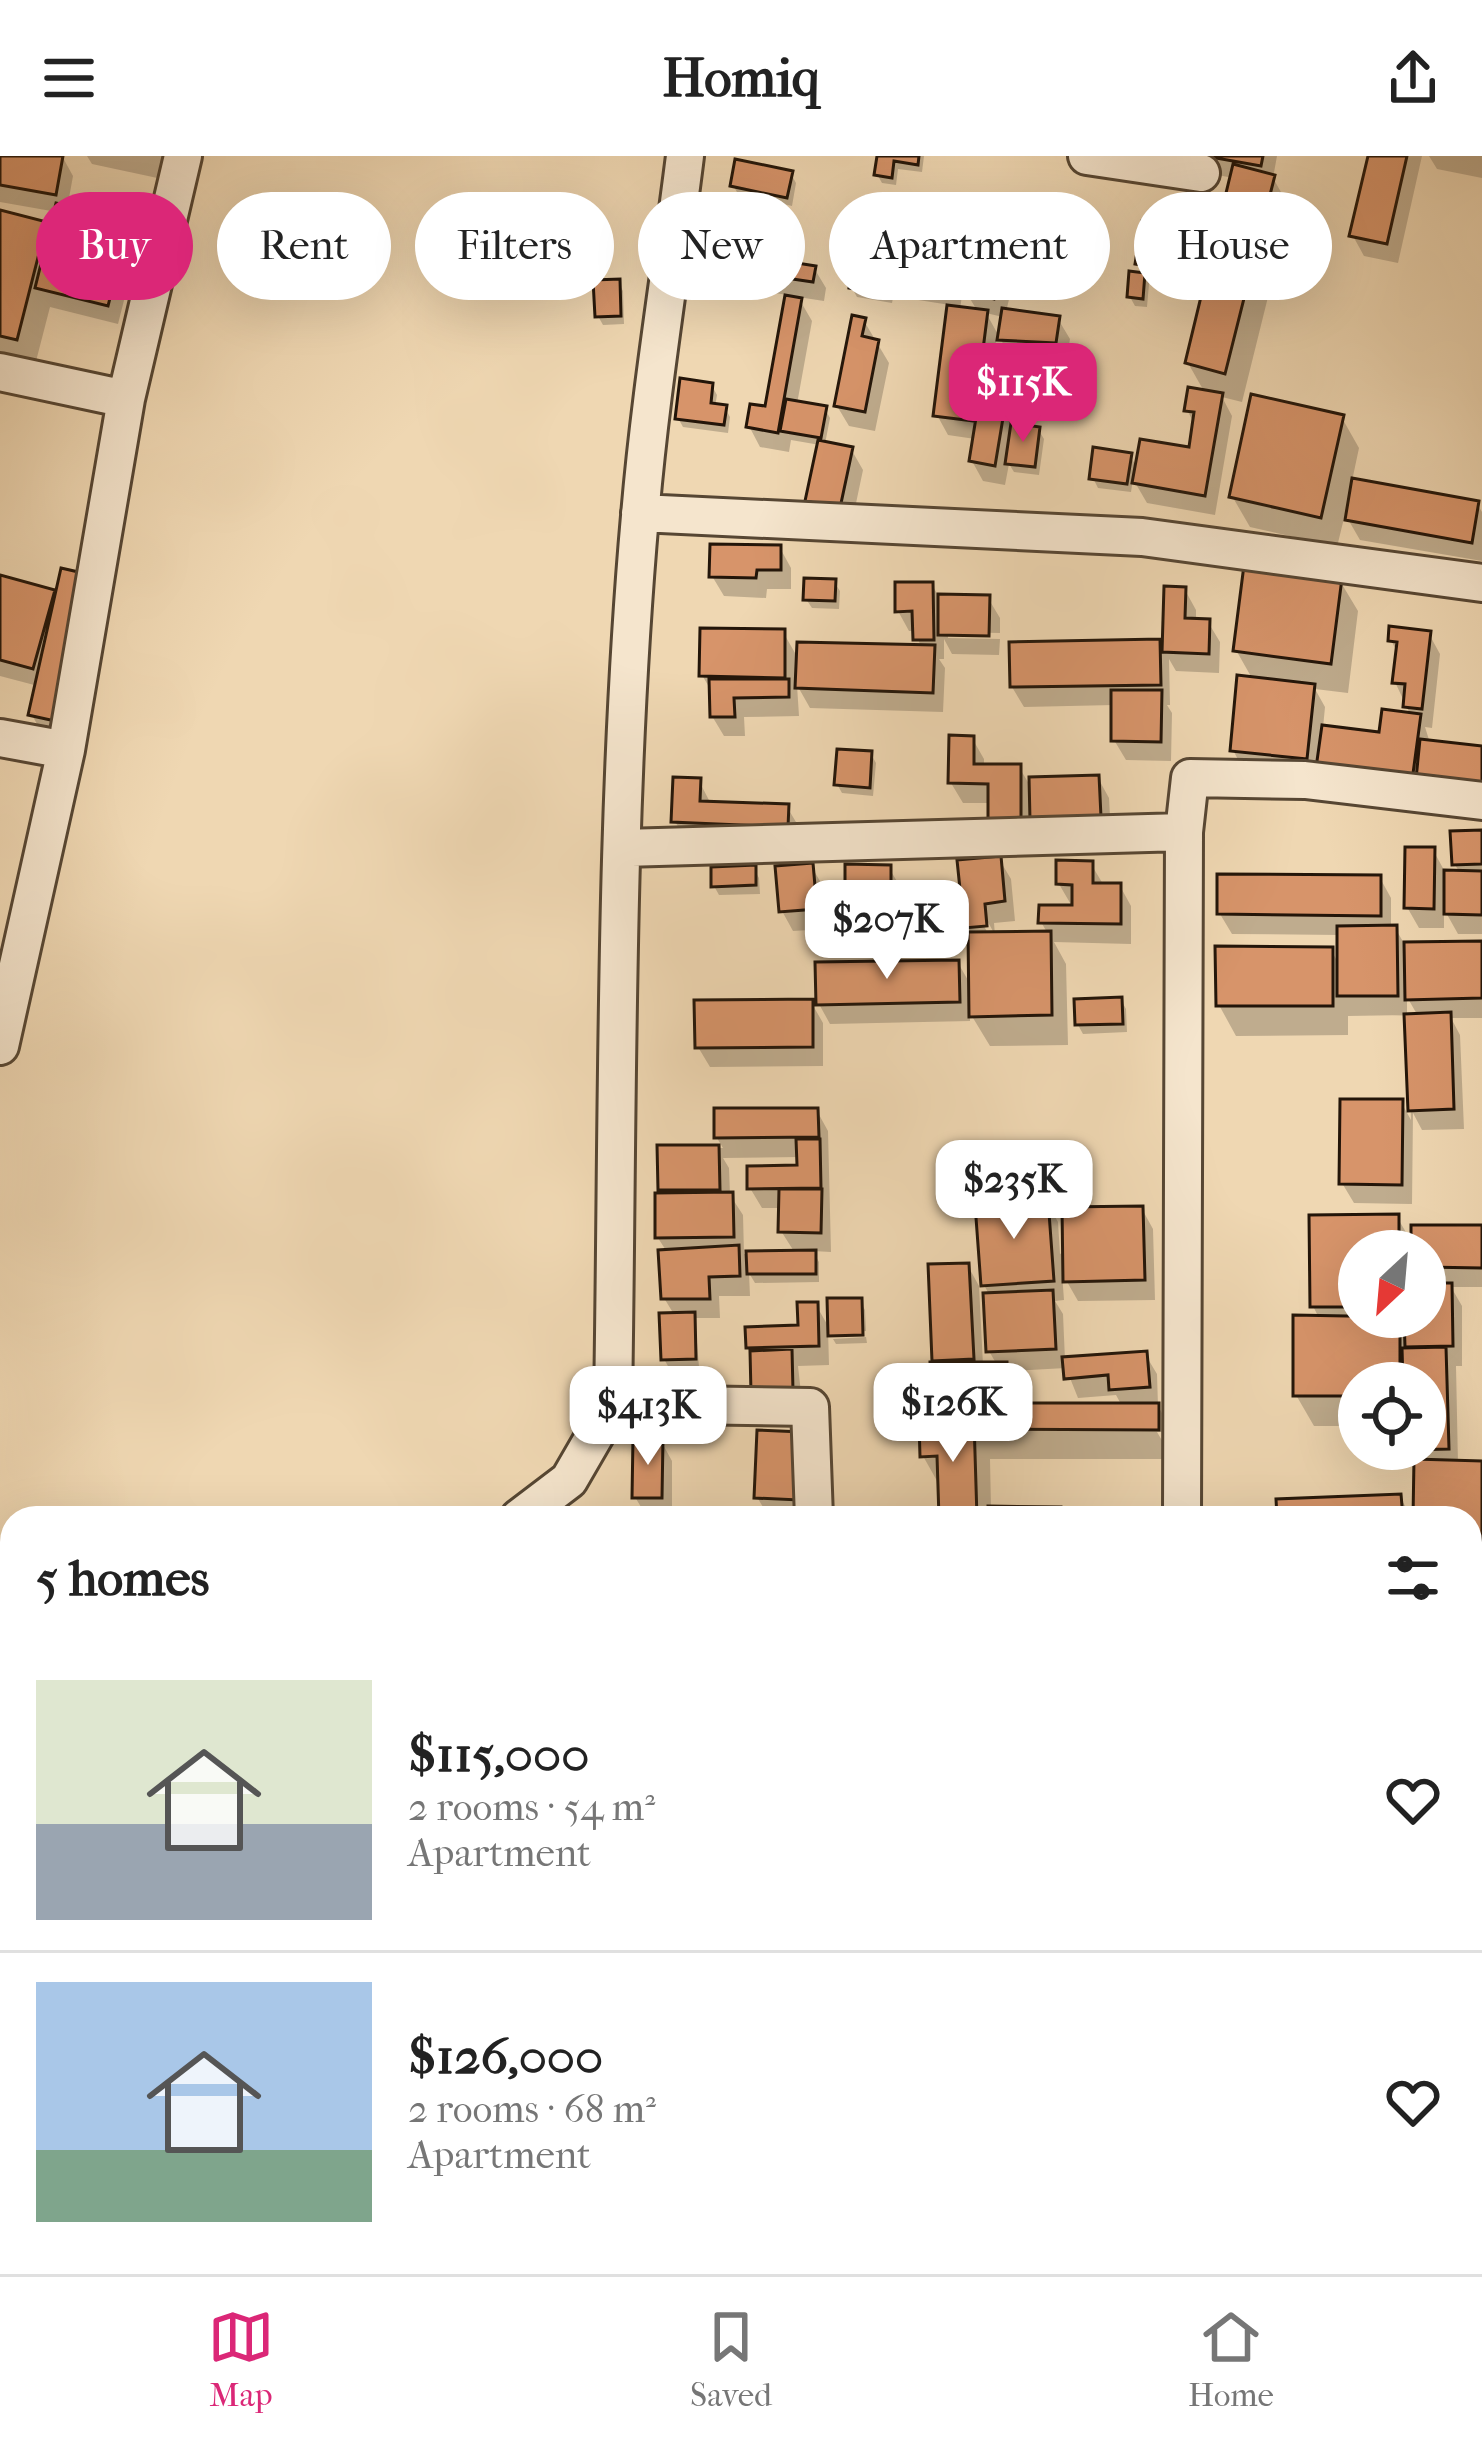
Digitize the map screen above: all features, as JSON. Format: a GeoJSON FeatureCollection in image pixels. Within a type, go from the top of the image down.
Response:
{"type":"FeatureCollection","features":[{"type":"Feature","properties":{"kind":"street"},"geometry":{"type":"LineString","coordinates":[[0,1046],[66,750],[127,399],[183,156]]}},
{"type":"Feature","properties":{"kind":"street"},"geometry":{"type":"LineString","coordinates":[[535,1506],[568,1480],[613,1404],[623,848],[640,513],[685,156]]}},
{"type":"Feature","properties":{"kind":"street"},"geometry":{"type":"LineString","coordinates":[[1087,156],[1201,173]]}},
{"type":"Feature","properties":{"kind":"street"},"geometry":{"type":"LineString","coordinates":[[0,372],[127,399]]}},
{"type":"Feature","properties":{"kind":"street"},"geometry":{"type":"LineString","coordinates":[[640,513],[1142,537],[1482,583]]}},
{"type":"Feature","properties":{"kind":"street"},"geometry":{"type":"LineString","coordinates":[[0,738],[66,750]]}},
{"type":"Feature","properties":{"kind":"street"},"geometry":{"type":"LineString","coordinates":[[1182,1506],[1184,832],[1190,778],[1305,780],[1482,801]]}},
{"type":"Feature","properties":{"kind":"street"},"geometry":{"type":"LineString","coordinates":[[623,848],[1184,832]]}},
{"type":"Feature","properties":{"kind":"street"},"geometry":{"type":"LineString","coordinates":[[613,1404],[810,1407],[814,1506]]}},
{"type":"Feature","properties":{"kind":"building"},"geometry":{"type":"Polygon","coordinates":[[[0,156],[63,156],[57,192],[0,185],[0,156]]]}},
{"type":"Feature","properties":{"kind":"building"},"geometry":{"type":"Polygon","coordinates":[[[877,156],[919,156],[918,165],[894,161],[892,178],[874,175],[877,156]]]}},
{"type":"Feature","properties":{"kind":"building"},"geometry":{"type":"Polygon","coordinates":[[[1205,156],[1263,156],[1261,166],[1205,156]]]}},
{"type":"Feature","properties":{"kind":"building"},"geometry":{"type":"Polygon","coordinates":[[[1368,156],[1407,156],[1387,244],[1349,236],[1368,156]]]}},
{"type":"Feature","properties":{"kind":"building"},"geometry":{"type":"Polygon","coordinates":[[[735,159],[793,171],[788,192],[730,186],[735,159]]]}},
{"type":"Feature","properties":{"kind":"building"},"geometry":{"type":"Polygon","coordinates":[[[1233,164],[1275,175],[1271,192],[1226,192],[1233,164]]]}},
{"type":"Feature","properties":{"kind":"building"},"geometry":{"type":"Polygon","coordinates":[[[0,210],[36,219],[36,265],[17,340],[0,336],[0,210]]]}},
{"type":"Feature","properties":{"kind":"building"},"geometry":{"type":"Polygon","coordinates":[[[805,264],[816,266],[813,282],[805,281],[805,264]]]}},
{"type":"Feature","properties":{"kind":"building"},"geometry":{"type":"Polygon","coordinates":[[[1129,271],[1134,272],[1134,298],[1127,297],[1129,271]]]}},
{"type":"Feature","properties":{"kind":"building"},"geometry":{"type":"Polygon","coordinates":[[[614,279],[620,279],[621,316],[595,317],[594,300],[614,300],[614,279]]]}},
{"type":"Feature","properties":{"kind":"building"},"geometry":{"type":"Polygon","coordinates":[[[784,300],[802,300],[778,433],[746,427],[750,404],[765,406],[784,300]]]}},
{"type":"Feature","properties":{"kind":"building"},"geometry":{"type":"Polygon","coordinates":[[[1200,300],[1244,300],[1225,374],[1185,363],[1200,300]]]}},
{"type":"Feature","properties":{"kind":"building"},"geometry":{"type":"Polygon","coordinates":[[[947,305],[988,310],[974,421],[933,416],[947,305]]]}},
{"type":"Feature","properties":{"kind":"building"},"geometry":{"type":"Polygon","coordinates":[[[1002,308],[1060,316],[1056,343],[997,340],[1002,308]]]}},
{"type":"Feature","properties":{"kind":"building"},"geometry":{"type":"Polygon","coordinates":[[[852,315],[866,318],[862,336],[879,340],[865,412],[834,406],[852,315]]]}},
{"type":"Feature","properties":{"kind":"building"},"geometry":{"type":"Polygon","coordinates":[[[985,362],[1059,374],[1055,402],[1007,394],[995,466],[969,461],[985,362]]]}},
{"type":"Feature","properties":{"kind":"building"},"geometry":{"type":"Polygon","coordinates":[[[680,378],[713,383],[711,403],[727,405],[724,425],[675,419],[680,378]]]}},
{"type":"Feature","properties":{"kind":"building"},"geometry":{"type":"Polygon","coordinates":[[[1188,387],[1223,393],[1205,496],[1132,483],[1140,439],[1189,447],[1194,412],[1184,411],[1188,387]]]}},
{"type":"Feature","properties":{"kind":"building"},"geometry":{"type":"Polygon","coordinates":[[[1251,394],[1344,415],[1321,518],[1229,497],[1251,394]]]}},
{"type":"Feature","properties":{"kind":"building"},"geometry":{"type":"Polygon","coordinates":[[[786,399],[827,406],[821,438],[780,431],[786,399]]]}},
{"type":"Feature","properties":{"kind":"building"},"geometry":{"type":"Polygon","coordinates":[[[1011,423],[1040,427],[1035,467],[1005,464],[1011,423]]]}},
{"type":"Feature","properties":{"kind":"building"},"geometry":{"type":"Polygon","coordinates":[[[818,440],[853,447],[840,508],[805,501],[818,440]]]}},
{"type":"Feature","properties":{"kind":"building"},"geometry":{"type":"Polygon","coordinates":[[[1093,447],[1132,453],[1127,484],[1089,479],[1093,447]]]}},
{"type":"Feature","properties":{"kind":"building"},"geometry":{"type":"Polygon","coordinates":[[[1352,478],[1479,501],[1472,543],[1345,520],[1352,478]]]}},
{"type":"Feature","properties":{"kind":"building"},"geometry":{"type":"Polygon","coordinates":[[[710,544],[781,545],[781,570],[757,570],[756,578],[709,577],[710,544]]]}},
{"type":"Feature","properties":{"kind":"building"},"geometry":{"type":"Polygon","coordinates":[[[1244,565],[1342,578],[1331,664],[1233,651],[1244,565]]]}},
{"type":"Feature","properties":{"kind":"building"},"geometry":{"type":"Polygon","coordinates":[[[61,568],[87,574],[55,721],[28,715],[61,568]]]}},
{"type":"Feature","properties":{"kind":"building"},"geometry":{"type":"Polygon","coordinates":[[[0,575],[55,590],[33,669],[0,660],[0,575]]]}},
{"type":"Feature","properties":{"kind":"building"},"geometry":{"type":"Polygon","coordinates":[[[804,578],[836,579],[835,601],[803,600],[804,578]]]}},
{"type":"Feature","properties":{"kind":"building"},"geometry":{"type":"Polygon","coordinates":[[[895,582],[933,582],[934,640],[913,640],[912,611],[895,612],[895,582]]]}},
{"type":"Feature","properties":{"kind":"building"},"geometry":{"type":"Polygon","coordinates":[[[1164,586],[1186,587],[1185,618],[1210,619],[1209,654],[1162,652],[1164,586]]]}},
{"type":"Feature","properties":{"kind":"building"},"geometry":{"type":"Polygon","coordinates":[[[938,594],[990,595],[989,636],[938,635],[938,594]]]}},
{"type":"Feature","properties":{"kind":"building"},"geometry":{"type":"Polygon","coordinates":[[[1389,626],[1431,631],[1422,709],[1403,707],[1405,684],[1392,683],[1397,642],[1388,641],[1389,626]]]}},
{"type":"Feature","properties":{"kind":"building"},"geometry":{"type":"Polygon","coordinates":[[[700,628],[785,629],[785,678],[699,676],[700,628]]]}},
{"type":"Feature","properties":{"kind":"building"},"geometry":{"type":"Polygon","coordinates":[[[1160,639],[1161,685],[1010,687],[1009,642],[1160,639]]]}},
{"type":"Feature","properties":{"kind":"building"},"geometry":{"type":"Polygon","coordinates":[[[797,642],[935,645],[933,693],[795,688],[797,642]]]}},
{"type":"Feature","properties":{"kind":"building"},"geometry":{"type":"Polygon","coordinates":[[[1237,675],[1315,684],[1307,759],[1230,751],[1237,675]]]}},
{"type":"Feature","properties":{"kind":"building"},"geometry":{"type":"Polygon","coordinates":[[[709,679],[789,679],[789,697],[734,698],[735,717],[710,717],[709,679]]]}},
{"type":"Feature","properties":{"kind":"building"},"geometry":{"type":"Polygon","coordinates":[[[1111,690],[1162,690],[1161,742],[1111,741],[1111,690]]]}},
{"type":"Feature","properties":{"kind":"building"},"geometry":{"type":"Polygon","coordinates":[[[1382,709],[1421,714],[1412,781],[1316,768],[1322,725],[1379,732],[1382,709]]]}},
{"type":"Feature","properties":{"kind":"building"},"geometry":{"type":"Polygon","coordinates":[[[949,735],[974,736],[974,764],[1021,764],[1021,820],[988,820],[988,784],[948,783],[949,735]]]}},
{"type":"Feature","properties":{"kind":"building"},"geometry":{"type":"Polygon","coordinates":[[[1420,739],[1482,746],[1482,786],[1416,779],[1420,739]]]}},
{"type":"Feature","properties":{"kind":"building"},"geometry":{"type":"Polygon","coordinates":[[[837,749],[872,751],[870,788],[834,785],[837,749]]]}},
{"type":"Feature","properties":{"kind":"building"},"geometry":{"type":"Polygon","coordinates":[[[1099,775],[1101,817],[1030,820],[1029,777],[1099,775]]]}},
{"type":"Feature","properties":{"kind":"building"},"geometry":{"type":"Polygon","coordinates":[[[673,777],[701,778],[700,801],[789,804],[788,827],[671,822],[673,777]]]}},
{"type":"Feature","properties":{"kind":"building"},"geometry":{"type":"Polygon","coordinates":[[[1482,830],[1482,864],[1452,865],[1450,831],[1482,830]]]}},
{"type":"Feature","properties":{"kind":"building"},"geometry":{"type":"Polygon","coordinates":[[[1405,847],[1435,847],[1434,909],[1404,908],[1405,847]]]}},
{"type":"Feature","properties":{"kind":"building"},"geometry":{"type":"Polygon","coordinates":[[[1001,856],[1005,901],[985,904],[987,926],[964,928],[957,860],[1001,856]]]}},
{"type":"Feature","properties":{"kind":"building"},"geometry":{"type":"Polygon","coordinates":[[[1056,860],[1093,861],[1093,883],[1121,883],[1121,924],[1038,923],[1039,905],[1072,905],[1072,885],[1056,884],[1056,860]]]}},
{"type":"Feature","properties":{"kind":"building"},"geometry":{"type":"Polygon","coordinates":[[[813,863],[817,909],[779,912],[775,866],[813,863]]]}},
{"type":"Feature","properties":{"kind":"building"},"geometry":{"type":"Polygon","coordinates":[[[845,864],[891,865],[891,907],[845,907],[845,864]]]}},
{"type":"Feature","properties":{"kind":"building"},"geometry":{"type":"Polygon","coordinates":[[[756,865],[756,885],[711,887],[711,867],[756,865]]]}},
{"type":"Feature","properties":{"kind":"building"},"geometry":{"type":"Polygon","coordinates":[[[1444,870],[1482,871],[1482,915],[1444,914],[1444,870]]]}},
{"type":"Feature","properties":{"kind":"building"},"geometry":{"type":"Polygon","coordinates":[[[1217,874],[1381,875],[1381,916],[1217,914],[1217,874]]]}},
{"type":"Feature","properties":{"kind":"building"},"geometry":{"type":"Polygon","coordinates":[[[1397,925],[1398,996],[1337,996],[1337,926],[1397,925]]]}},
{"type":"Feature","properties":{"kind":"building"},"geometry":{"type":"Polygon","coordinates":[[[1051,931],[1052,1015],[969,1017],[968,932],[1051,931]]]}},
{"type":"Feature","properties":{"kind":"building"},"geometry":{"type":"Polygon","coordinates":[[[1482,941],[1482,998],[1405,1000],[1404,942],[1482,941]]]}},
{"type":"Feature","properties":{"kind":"building"},"geometry":{"type":"Polygon","coordinates":[[[1215,946],[1333,947],[1333,1006],[1216,1006],[1215,946]]]}},
{"type":"Feature","properties":{"kind":"building"},"geometry":{"type":"Polygon","coordinates":[[[959,960],[960,1002],[816,1005],[815,962],[959,960]]]}},
{"type":"Feature","properties":{"kind":"building"},"geometry":{"type":"Polygon","coordinates":[[[1122,997],[1123,1024],[1075,1025],[1074,999],[1122,997]]]}},
{"type":"Feature","properties":{"kind":"building"},"geometry":{"type":"Polygon","coordinates":[[[813,999],[813,1047],[695,1048],[694,1000],[813,999]]]}},
{"type":"Feature","properties":{"kind":"building"},"geometry":{"type":"Polygon","coordinates":[[[1451,1012],[1454,1109],[1408,1111],[1404,1014],[1451,1012]]]}},
{"type":"Feature","properties":{"kind":"building"},"geometry":{"type":"Polygon","coordinates":[[[1340,1099],[1403,1099],[1402,1185],[1339,1184],[1340,1099]]]}},
{"type":"Feature","properties":{"kind":"building"},"geometry":{"type":"Polygon","coordinates":[[[714,1108],[818,1108],[819,1137],[714,1138],[714,1108]]]}},
{"type":"Feature","properties":{"kind":"building"},"geometry":{"type":"Polygon","coordinates":[[[796,1139],[820,1139],[821,1188],[747,1189],[747,1166],[797,1165],[796,1139]]]}},
{"type":"Feature","properties":{"kind":"building"},"geometry":{"type":"Polygon","coordinates":[[[657,1145],[719,1145],[720,1190],[658,1190],[657,1145]]]}},
{"type":"Feature","properties":{"kind":"building"},"geometry":{"type":"Polygon","coordinates":[[[779,1189],[822,1189],[821,1233],[778,1232],[779,1189]]]}},
{"type":"Feature","properties":{"kind":"building"},"geometry":{"type":"Polygon","coordinates":[[[733,1192],[734,1237],[655,1238],[655,1193],[733,1192]]]}},
{"type":"Feature","properties":{"kind":"building"},"geometry":{"type":"Polygon","coordinates":[[[1048,1199],[1054,1281],[981,1286],[975,1204],[1048,1199]]]}},
{"type":"Feature","properties":{"kind":"building"},"geometry":{"type":"Polygon","coordinates":[[[1143,1206],[1145,1280],[1063,1282],[1062,1207],[1143,1206]]]}},
{"type":"Feature","properties":{"kind":"building"},"geometry":{"type":"Polygon","coordinates":[[[1399,1214],[1399,1230],[1338,1230],[1338,1307],[1310,1307],[1309,1215],[1399,1214]]]}},
{"type":"Feature","properties":{"kind":"building"},"geometry":{"type":"Polygon","coordinates":[[[1411,1225],[1482,1225],[1482,1268],[1446,1267],[1446,1230],[1411,1230],[1411,1225]]]}},
{"type":"Feature","properties":{"kind":"building"},"geometry":{"type":"Polygon","coordinates":[[[739,1245],[740,1276],[709,1277],[710,1299],[661,1299],[658,1250],[739,1245]]]}},
{"type":"Feature","properties":{"kind":"building"},"geometry":{"type":"Polygon","coordinates":[[[816,1250],[816,1274],[747,1274],[746,1251],[816,1250]]]}},
{"type":"Feature","properties":{"kind":"building"},"geometry":{"type":"Polygon","coordinates":[[[969,1263],[974,1359],[932,1361],[928,1264],[969,1263]]]}},
{"type":"Feature","properties":{"kind":"building"},"geometry":{"type":"Polygon","coordinates":[[[1446,1283],[1452,1283],[1453,1346],[1405,1347],[1405,1338],[1446,1338],[1446,1283]]]}},
{"type":"Feature","properties":{"kind":"building"},"geometry":{"type":"Polygon","coordinates":[[[1053,1290],[1056,1349],[986,1352],[983,1293],[1053,1290]]]}},
{"type":"Feature","properties":{"kind":"building"},"geometry":{"type":"Polygon","coordinates":[[[827,1298],[862,1298],[863,1335],[828,1336],[827,1298]]]}},
{"type":"Feature","properties":{"kind":"building"},"geometry":{"type":"Polygon","coordinates":[[[797,1302],[818,1302],[819,1346],[746,1348],[745,1327],[798,1325],[797,1302]]]}},
{"type":"Feature","properties":{"kind":"building"},"geometry":{"type":"Polygon","coordinates":[[[695,1312],[696,1359],[661,1360],[659,1313],[695,1312]]]}},
{"type":"Feature","properties":{"kind":"building"},"geometry":{"type":"Polygon","coordinates":[[[1293,1315],[1338,1316],[1338,1338],[1400,1338],[1400,1362],[1338,1362],[1338,1396],[1293,1396],[1293,1315]]]}},
{"type":"Feature","properties":{"kind":"building"},"geometry":{"type":"Polygon","coordinates":[[[1446,1347],[1449,1449],[1446,1362],[1402,1362],[1402,1348],[1446,1347]]]}},
{"type":"Feature","properties":{"kind":"building"},"geometry":{"type":"Polygon","coordinates":[[[792,1349],[793,1391],[751,1393],[750,1351],[792,1349]]]}},
{"type":"Feature","properties":{"kind":"building"},"geometry":{"type":"Polygon","coordinates":[[[1147,1351],[1150,1387],[1109,1390],[1108,1375],[1064,1379],[1062,1357],[1147,1351]]]}},
{"type":"Feature","properties":{"kind":"building"},"geometry":{"type":"Polygon","coordinates":[[[930,1362],[1007,1362],[1008,1403],[1159,1403],[1159,1430],[975,1429],[975,1387],[930,1387],[930,1362]]]}},
{"type":"Feature","properties":{"kind":"building"},"geometry":{"type":"Polygon","coordinates":[[[974,1421],[977,1506],[939,1506],[937,1456],[920,1457],[919,1422],[974,1421]]]}},
{"type":"Feature","properties":{"kind":"building"},"geometry":{"type":"Polygon","coordinates":[[[757,1430],[802,1432],[799,1500],[754,1498],[757,1430]]]}},
{"type":"Feature","properties":{"kind":"building"},"geometry":{"type":"Polygon","coordinates":[[[633,1438],[663,1438],[662,1498],[632,1498],[633,1438]]]}},
{"type":"Feature","properties":{"kind":"building"},"geometry":{"type":"Polygon","coordinates":[[[1446,1460],[1482,1461],[1482,1506],[1413,1506],[1414,1470],[1446,1470],[1446,1460]]]}},
{"type":"Feature","properties":{"kind":"building"},"geometry":{"type":"Polygon","coordinates":[[[1401,1494],[1402,1506],[1276,1506],[1276,1499],[1401,1494]]]}}]}
